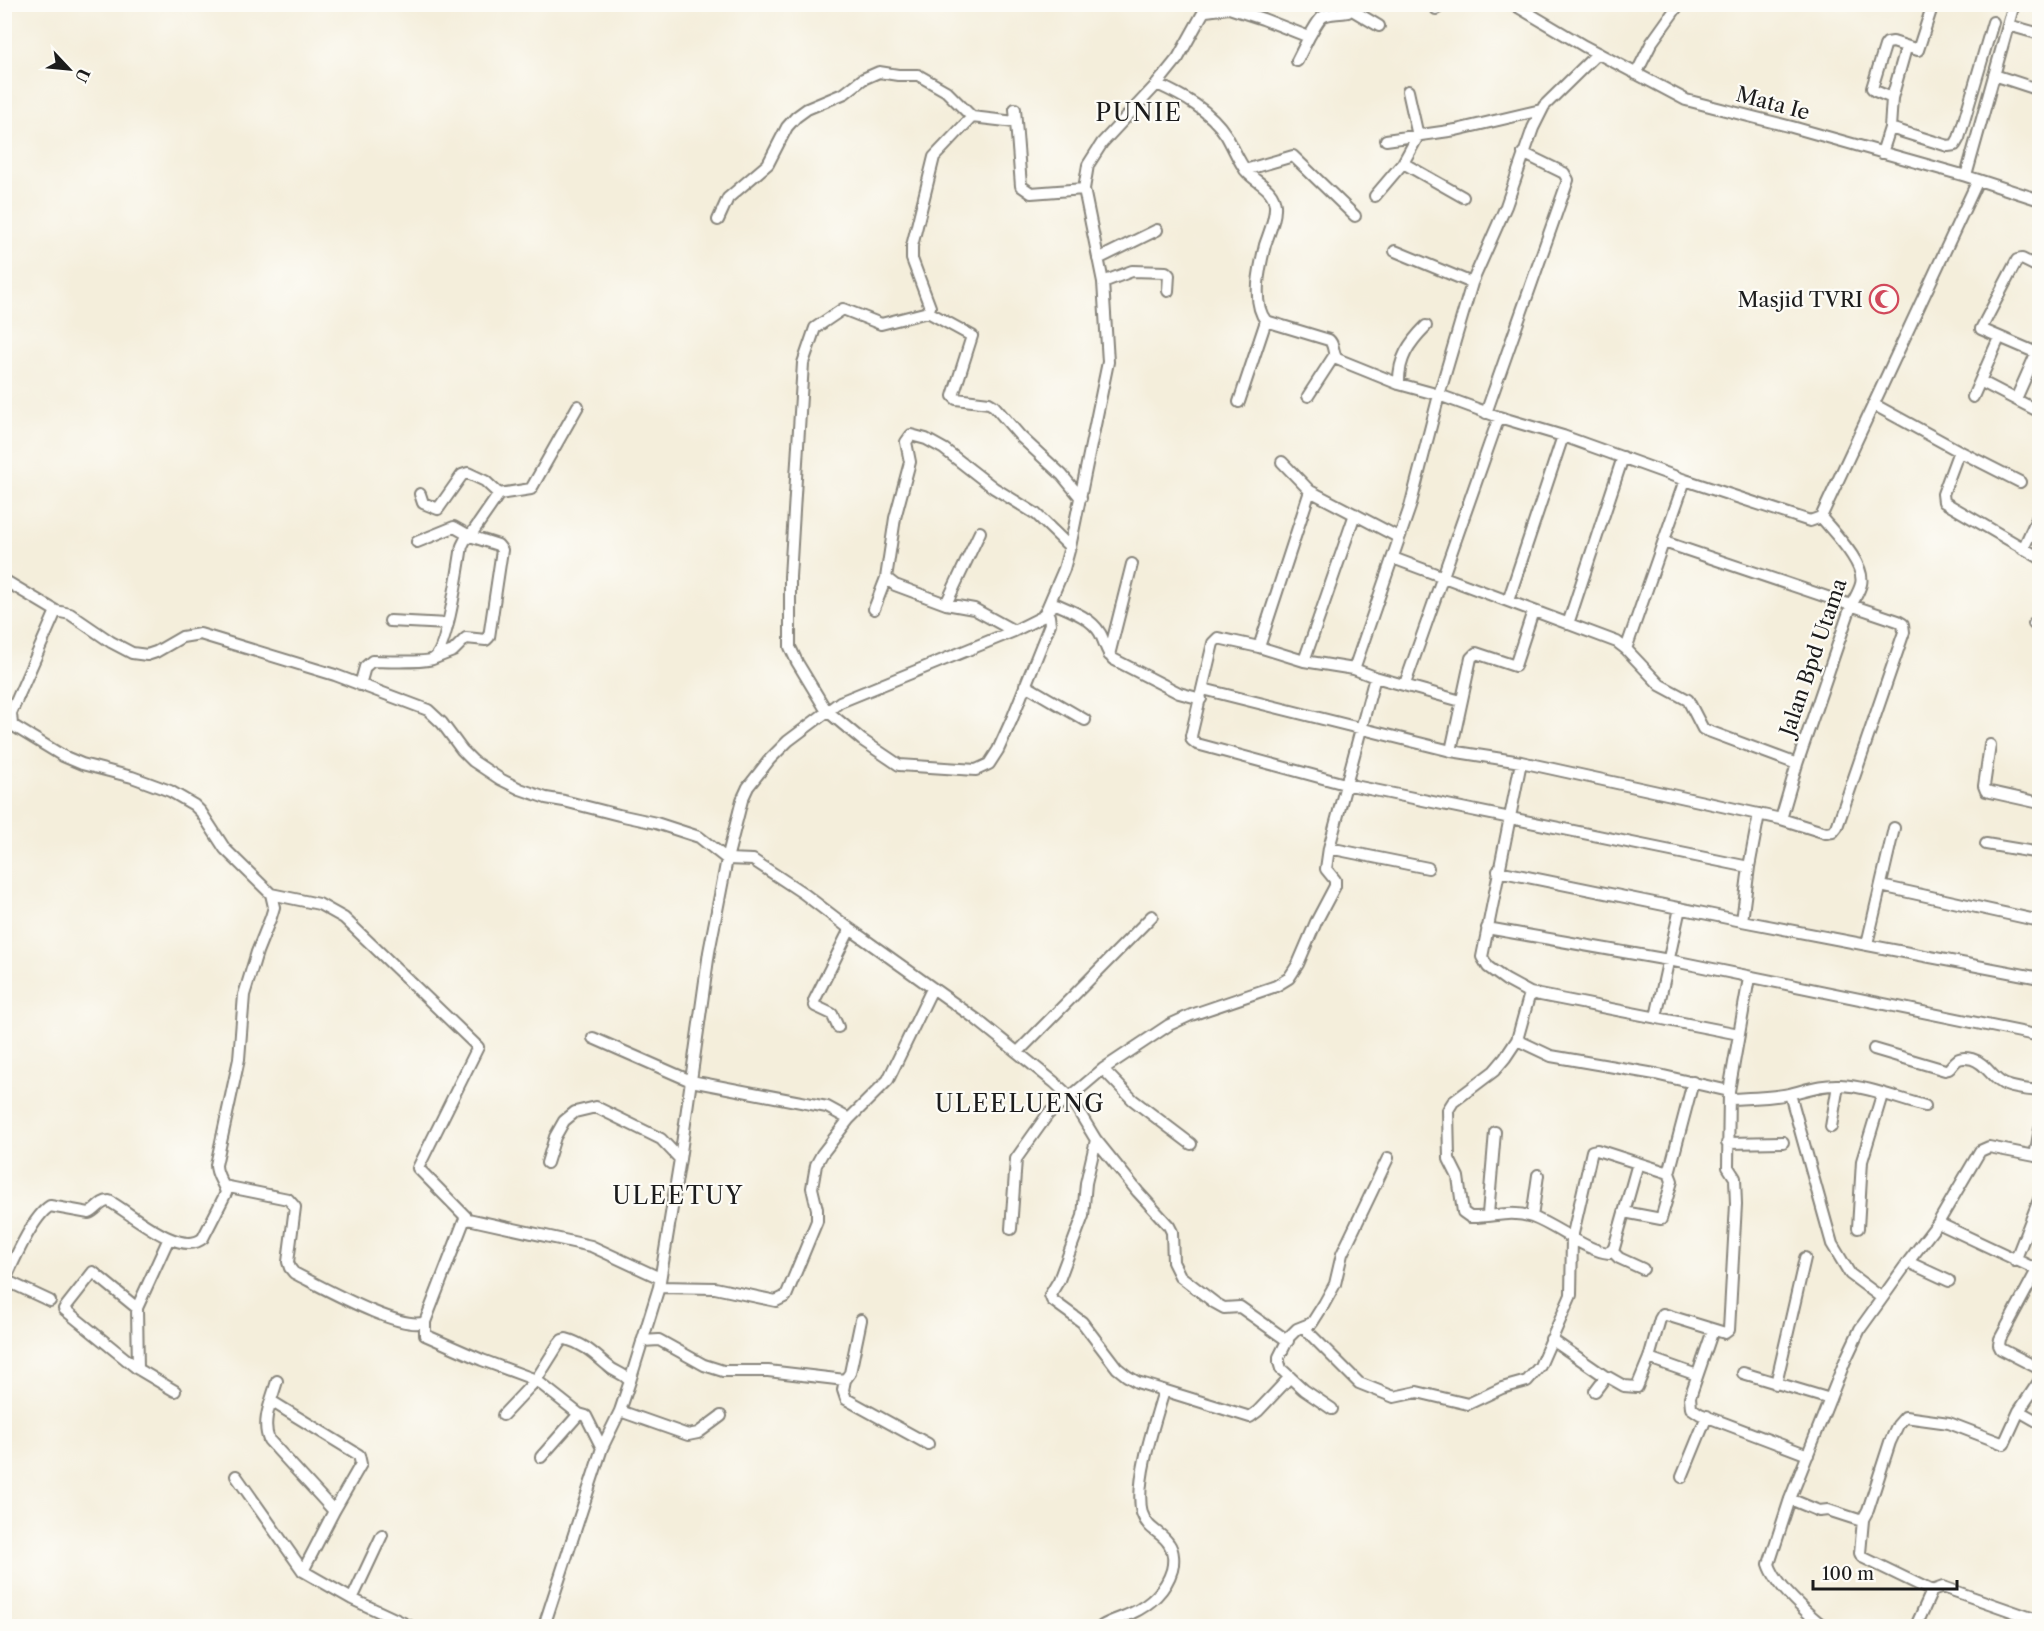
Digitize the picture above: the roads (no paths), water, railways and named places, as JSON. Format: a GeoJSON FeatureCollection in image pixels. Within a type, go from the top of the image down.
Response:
{"type":"FeatureCollection","features":[{"type":"Feature","properties":{"kind":"street","name":"Mata Ie"},"geometry":{"type":"LineString","coordinates":[[1513,4],[1592,50],[1693,103],[1792,127],[1966,176],[2040,200]]}},
{"type":"Feature","properties":{"kind":"street"},"geometry":{"type":"LineString","coordinates":[[1892,98],[1875,91],[1872,87],[1887,43],[1893,42],[1916,50],[1921,48],[1933,4]]}},
{"type":"Feature","properties":{"kind":"street"},"geometry":{"type":"LineString","coordinates":[[1966,176],[2014,4]]}},
{"type":"Feature","properties":{"kind":"street"},"geometry":{"type":"LineString","coordinates":[[1298,61],[1309,37],[1321,17],[1326,14],[1345,13],[1354,7],[1379,26]]}},
{"type":"Feature","properties":{"kind":"street"},"geometry":{"type":"LineString","coordinates":[[1636,74],[1652,42],[1677,7]]}},
{"type":"Feature","properties":{"kind":"street"},"geometry":{"type":"LineString","coordinates":[[1044,614],[1064,569],[1070,548],[1107,372],[1103,282],[1084,189],[1088,165],[1185,49],[1207,8],[1229,8],[1309,37]]}},
{"type":"Feature","properties":{"kind":"street"},"geometry":{"type":"LineString","coordinates":[[1890,128],[1947,147],[1955,145],[1959,138],[1992,22]]}},
{"type":"Feature","properties":{"kind":"street"},"geometry":{"type":"LineString","coordinates":[[2008,25],[2040,34]]}},
{"type":"Feature","properties":{"kind":"street"},"geometry":{"type":"LineString","coordinates":[[1882,153],[1890,128],[1892,98],[1906,48]]}},
{"type":"Feature","properties":{"kind":"street"},"geometry":{"type":"LineString","coordinates":[[1354,669],[1410,507],[1472,282],[1506,207],[1541,110],[1592,50]]}},
{"type":"Feature","properties":{"kind":"street"},"geometry":{"type":"LineString","coordinates":[[718,219],[728,198],[768,164],[787,126],[796,117],[807,109],[845,93],[863,79],[879,72],[918,75],[946,91],[972,117],[1015,122]]}},
{"type":"Feature","properties":{"kind":"street"},"geometry":{"type":"LineString","coordinates":[[1994,75],[2040,90]]}},
{"type":"Feature","properties":{"kind":"street"},"geometry":{"type":"LineString","coordinates":[[1157,84],[1188,98],[1217,123],[1245,169],[1269,190],[1275,206],[1262,258],[1258,295],[1259,307],[1266,321],[1239,402]]}},
{"type":"Feature","properties":{"kind":"street"},"geometry":{"type":"LineString","coordinates":[[1375,196],[1403,163],[1418,136],[1408,91]]}},
{"type":"Feature","properties":{"kind":"street"},"geometry":{"type":"LineString","coordinates":[[1014,109],[1021,186],[1031,194],[1084,189]]}},
{"type":"Feature","properties":{"kind":"street"},"geometry":{"type":"LineString","coordinates":[[1386,140],[1456,130],[1541,110]]}},
{"type":"Feature","properties":{"kind":"street"},"geometry":{"type":"LineString","coordinates":[[928,312],[930,307],[912,259],[913,236],[934,157],[972,117]]}},
{"type":"Feature","properties":{"kind":"street"},"geometry":{"type":"LineString","coordinates":[[1486,413],[1567,184],[1568,177],[1564,173],[1524,153]]}},
{"type":"Feature","properties":{"kind":"street"},"geometry":{"type":"LineString","coordinates":[[1245,169],[1293,156],[1355,216]]}},
{"type":"Feature","properties":{"kind":"street"},"geometry":{"type":"LineString","coordinates":[[1403,163],[1463,197]]}},
{"type":"Feature","properties":{"kind":"street"},"geometry":{"type":"LineString","coordinates":[[1334,356],[1342,362],[1399,384],[1563,436],[1684,480],[1810,521],[1821,517],[1978,180]]}},
{"type":"Feature","properties":{"kind":"street"},"geometry":{"type":"LineString","coordinates":[[1098,259],[1158,230]]}},
{"type":"Feature","properties":{"kind":"street"},"geometry":{"type":"LineString","coordinates":[[1395,251],[1472,282]]}},
{"type":"Feature","properties":{"kind":"street"},"geometry":{"type":"LineString","coordinates":[[2016,399],[2038,350],[1999,338],[1983,331],[1981,326],[2018,260],[2040,268]]}},
{"type":"Feature","properties":{"kind":"street"},"geometry":{"type":"LineString","coordinates":[[1103,282],[1132,271],[1166,272],[1169,275],[1168,291]]}},
{"type":"Feature","properties":{"kind":"street"},"geometry":{"type":"LineString","coordinates":[[1044,614],[1049,616],[1050,624],[998,750],[989,764],[976,770],[899,765],[862,740],[826,710],[790,647],[790,577],[803,363],[815,328],[843,309],[881,324],[928,312],[972,336],[953,396],[956,399],[989,403],[994,406],[1029,446],[1062,475],[1081,498]]}},
{"type":"Feature","properties":{"kind":"street"},"geometry":{"type":"LineString","coordinates":[[1266,321],[1329,340],[1332,343],[1334,356],[1308,396]]}},
{"type":"Feature","properties":{"kind":"street"},"geometry":{"type":"LineString","coordinates":[[1399,384],[1399,369],[1403,355],[1413,339],[1426,326]]}},
{"type":"Feature","properties":{"kind":"street"},"geometry":{"type":"LineString","coordinates":[[1973,397],[1999,338]]}},
{"type":"Feature","properties":{"kind":"street"},"geometry":{"type":"LineString","coordinates":[[1980,381],[2040,412]]}},
{"type":"Feature","properties":{"kind":"street"},"geometry":{"type":"LineString","coordinates":[[1873,404],[2020,482]]}},
{"type":"Feature","properties":{"kind":"street"},"geometry":{"type":"LineString","coordinates":[[435,658],[445,638],[465,540],[499,494],[531,489],[578,406]]}},
{"type":"Feature","properties":{"kind":"street"},"geometry":{"type":"LineString","coordinates":[[1405,684],[1499,417]]}},
{"type":"Feature","properties":{"kind":"street"},"geometry":{"type":"LineString","coordinates":[[874,609],[886,578],[895,518],[910,462],[906,442],[910,435],[944,449],[994,488],[1036,514],[1070,548]]}},
{"type":"Feature","properties":{"kind":"street"},"geometry":{"type":"LineString","coordinates":[[1508,601],[1563,436]]}},
{"type":"Feature","properties":{"kind":"street"},"geometry":{"type":"LineString","coordinates":[[1959,451],[1943,494],[1944,502],[2040,558]]}},
{"type":"Feature","properties":{"kind":"street"},"geometry":{"type":"LineString","coordinates":[[1568,624],[1623,457]]}},
{"type":"Feature","properties":{"kind":"street"},"geometry":{"type":"LineString","coordinates":[[1282,462],[1310,491],[1398,537]]}},
{"type":"Feature","properties":{"kind":"street"},"geometry":{"type":"LineString","coordinates":[[420,494],[423,503],[438,509],[462,475],[468,473],[485,481],[499,494]]}},
{"type":"Feature","properties":{"kind":"street"},"geometry":{"type":"LineString","coordinates":[[1626,649],[1684,480]]}},
{"type":"Feature","properties":{"kind":"street"},"geometry":{"type":"LineString","coordinates":[[1258,647],[1310,491]]}},
{"type":"Feature","properties":{"kind":"street"},"geometry":{"type":"LineString","coordinates":[[2024,549],[2040,512]]}},
{"type":"Feature","properties":{"kind":"street"},"geometry":{"type":"LineString","coordinates":[[1304,661],[1355,514]]}},
{"type":"Feature","properties":{"kind":"street","name":"Jalan Bpd Utama"},"geometry":{"type":"LineString","coordinates":[[1781,819],[1797,764],[1851,606],[1861,584],[1860,571],[1848,551],[1821,517]]}},
{"type":"Feature","properties":{"kind":"street"},"geometry":{"type":"LineString","coordinates":[[360,685],[365,667],[372,661],[428,661],[453,651],[466,638],[486,640],[489,637],[502,550],[498,545],[470,536],[452,527],[417,542]]}},
{"type":"Feature","properties":{"kind":"street"},"geometry":{"type":"LineString","coordinates":[[946,604],[980,532]]}},
{"type":"Feature","properties":{"kind":"street"},"geometry":{"type":"LineString","coordinates":[[544,1626],[602,1448],[620,1411],[630,1382],[660,1282],[710,952],[727,859],[742,800],[754,778],[788,741],[826,710],[849,697],[1014,631],[1044,614],[1056,604],[1084,617],[1102,636],[1109,654],[1117,662],[1179,693],[1202,694],[1451,751],[1521,762],[1760,814],[1826,833],[1833,832],[1837,827],[1904,627],[1900,622],[1664,542]]}},
{"type":"Feature","properties":{"kind":"street"},"geometry":{"type":"LineString","coordinates":[[1393,558],[1617,642],[1660,685],[1688,700],[1702,729],[1797,764]]}},
{"type":"Feature","properties":{"kind":"street"},"geometry":{"type":"LineString","coordinates":[[1109,654],[1132,564]]}},
{"type":"Feature","properties":{"kind":"street"},"geometry":{"type":"LineString","coordinates":[[886,578],[895,585],[946,604],[974,609],[1014,631]]}},
{"type":"Feature","properties":{"kind":"street"},"geometry":{"type":"LineString","coordinates":[[4,580],[57,611],[70,614],[117,645],[139,655],[156,652],[182,637],[200,634],[248,647],[428,710],[442,723],[473,761],[520,789],[546,798],[656,823],[699,837],[727,859],[753,860],[803,893],[1018,1052],[1070,1097],[1096,1140],[1169,1226],[1172,1232],[1173,1262],[1180,1276],[1215,1303],[1224,1308],[1240,1307],[1288,1341]]}},
{"type":"Feature","properties":{"kind":"street"},"geometry":{"type":"LineString","coordinates":[[57,611],[11,713],[12,725],[73,760],[170,791],[194,805],[225,849],[272,894],[319,904],[344,918],[478,1047],[418,1168],[468,1219],[591,1246],[660,1282],[715,1288],[776,1301],[784,1298],[817,1221],[812,1188],[816,1165],[849,1119],[888,1080],[932,989]]}},
{"type":"Feature","properties":{"kind":"street"},"geometry":{"type":"LineString","coordinates":[[1451,751],[1473,655],[1476,653],[1516,665],[1533,611]]}},
{"type":"Feature","properties":{"kind":"street"},"geometry":{"type":"LineString","coordinates":[[390,621],[448,624]]}},
{"type":"Feature","properties":{"kind":"street"},"geometry":{"type":"LineString","coordinates":[[1461,701],[1354,669],[1304,661],[1220,637],[1216,639],[1191,736],[1194,743],[1346,784],[1749,867]]}},
{"type":"Feature","properties":{"kind":"street"},"geometry":{"type":"LineString","coordinates":[[1011,1229],[1016,1158],[1048,1114],[1103,1069],[1179,1020],[1276,986],[1289,978],[1335,886],[1335,880],[1326,869],[1329,848],[1375,676]]}},
{"type":"Feature","properties":{"kind":"street"},"geometry":{"type":"LineString","coordinates":[[1025,685],[1085,720]]}},
{"type":"Feature","properties":{"kind":"street"},"geometry":{"type":"LineString","coordinates":[[1990,745],[1984,789],[2040,803]]}},
{"type":"Feature","properties":{"kind":"street"},"geometry":{"type":"LineString","coordinates":[[1521,762],[1487,928],[1482,957],[1485,962],[1506,980],[1530,993],[1739,1034]]}},
{"type":"Feature","properties":{"kind":"street"},"geometry":{"type":"LineString","coordinates":[[1742,921],[1749,867],[1760,814]]}},
{"type":"Feature","properties":{"kind":"street"},"geometry":{"type":"LineString","coordinates":[[1867,944],[1894,828]]}},
{"type":"Feature","properties":{"kind":"street"},"geometry":{"type":"LineString","coordinates":[[1986,844],[2040,854]]}},
{"type":"Feature","properties":{"kind":"street"},"geometry":{"type":"LineString","coordinates":[[1329,848],[1428,868]]}},
{"type":"Feature","properties":{"kind":"street"},"geometry":{"type":"LineString","coordinates":[[1498,871],[2040,978]]}},
{"type":"Feature","properties":{"kind":"street"},"geometry":{"type":"LineString","coordinates":[[1881,886],[2040,921]]}},
{"type":"Feature","properties":{"kind":"street"},"geometry":{"type":"LineString","coordinates":[[50,1300],[6,1277],[22,1245],[40,1216],[50,1206],[89,1213],[101,1203],[109,1201],[146,1226],[169,1238],[190,1244],[201,1240],[226,1193],[216,1173],[216,1165],[239,1059],[244,995],[274,907],[272,894]]}},
{"type":"Feature","properties":{"kind":"street"},"geometry":{"type":"LineString","coordinates":[[274,907],[287,898]]}},
{"type":"Feature","properties":{"kind":"street"},"geometry":{"type":"LineString","coordinates":[[1656,1017],[1680,908]]}},
{"type":"Feature","properties":{"kind":"street"},"geometry":{"type":"LineString","coordinates":[[1018,1052],[1152,916]]}},
{"type":"Feature","properties":{"kind":"street"},"geometry":{"type":"LineString","coordinates":[[1487,928],[1669,960],[2040,1036]]}},
{"type":"Feature","properties":{"kind":"street"},"geometry":{"type":"LineString","coordinates":[[838,1027],[832,1014],[815,1006],[814,1001],[850,929]]}},
{"type":"Feature","properties":{"kind":"street"},"geometry":{"type":"LineString","coordinates":[[1551,1339],[1606,1377],[1624,1386],[1637,1387],[1663,1314],[1725,1333],[1729,1330],[1736,1204],[1735,1178],[1728,1167],[1729,1095],[1749,978]]}},
{"type":"Feature","properties":{"kind":"street"},"geometry":{"type":"LineString","coordinates":[[1530,993],[1517,1040],[1499,1065],[1453,1102],[1448,1110],[1449,1159],[1458,1176],[1463,1212],[1470,1216],[1510,1212],[1532,1217],[1606,1254],[1612,1251],[1638,1163]]}},
{"type":"Feature","properties":{"kind":"street"},"geometry":{"type":"LineString","coordinates":[[593,1038],[691,1081],[827,1107],[849,1119]]}},
{"type":"Feature","properties":{"kind":"street"},"geometry":{"type":"LineString","coordinates":[[1517,1040],[1551,1056],[1693,1082],[1729,1095],[1790,1094],[1806,1088],[1838,1085],[1869,1089],[1925,1107]]}},
{"type":"Feature","properties":{"kind":"street"},"geometry":{"type":"LineString","coordinates":[[1874,1049],[1945,1070],[1949,1069],[1956,1059],[1964,1057],[1980,1061],[2006,1086],[2040,1091]]}},
{"type":"Feature","properties":{"kind":"street"},"geometry":{"type":"LineString","coordinates":[[1103,1069],[1133,1100],[1191,1144]]}},
{"type":"Feature","properties":{"kind":"street"},"geometry":{"type":"LineString","coordinates":[[1624,1212],[1661,1219],[1672,1181],[1669,1173],[1693,1082]]}},
{"type":"Feature","properties":{"kind":"street"},"geometry":{"type":"LineString","coordinates":[[1831,1127],[1838,1085]]}},
{"type":"Feature","properties":{"kind":"street"},"geometry":{"type":"LineString","coordinates":[[1790,1094],[1832,1244],[1850,1274],[1882,1298]]}},
{"type":"Feature","properties":{"kind":"street"},"geometry":{"type":"LineString","coordinates":[[1858,1228],[1862,1161],[1882,1095]]}},
{"type":"Feature","properties":{"kind":"street"},"geometry":{"type":"LineString","coordinates":[[547,1163],[555,1137],[564,1121],[575,1112],[596,1107],[661,1139],[680,1159]]}},
{"type":"Feature","properties":{"kind":"street"},"geometry":{"type":"LineString","coordinates":[[1823,1626],[1794,1600],[1770,1567],[1770,1560],[1790,1499],[1845,1361],[1860,1329],[1938,1223],[1982,1149],[1989,1147],[2037,1157],[2040,1129]]}},
{"type":"Feature","properties":{"kind":"street"},"geometry":{"type":"LineString","coordinates":[[1488,1214],[1495,1132]]}},
{"type":"Feature","properties":{"kind":"street"},"geometry":{"type":"LineString","coordinates":[[1096,1140],[1086,1183],[1083,1216],[1059,1280],[1050,1295],[1051,1298],[1082,1322],[1117,1368],[1137,1382],[1164,1391],[1250,1417],[1290,1377]]}},
{"type":"Feature","properties":{"kind":"street"},"geometry":{"type":"LineString","coordinates":[[1727,1143],[1783,1142]]}},
{"type":"Feature","properties":{"kind":"street"},"geometry":{"type":"LineString","coordinates":[[1303,1327],[1359,1383],[1394,1397],[1417,1392],[1468,1404],[1502,1388],[1527,1381],[1540,1366],[1571,1295],[1572,1238],[1592,1151],[1597,1150],[1669,1173]]}},
{"type":"Feature","properties":{"kind":"street"},"geometry":{"type":"LineString","coordinates":[[1332,1409],[1304,1390],[1281,1369],[1279,1362],[1288,1341],[1297,1329],[1314,1321],[1335,1284],[1342,1254],[1388,1158]]}},
{"type":"Feature","properties":{"kind":"street"},"geometry":{"type":"LineString","coordinates":[[1532,1217],[1538,1175]]}},
{"type":"Feature","properties":{"kind":"street"},"geometry":{"type":"LineString","coordinates":[[224,1186],[288,1199],[293,1204],[288,1262],[294,1272],[389,1319],[418,1324],[425,1322]]}},
{"type":"Feature","properties":{"kind":"street"},"geometry":{"type":"LineString","coordinates":[[2015,1261],[2040,1197]]}},
{"type":"Feature","properties":{"kind":"street"},"geometry":{"type":"LineString","coordinates":[[468,1219],[464,1221],[425,1322],[424,1331],[429,1338],[536,1380],[579,1414],[586,1416],[602,1448]]}},
{"type":"Feature","properties":{"kind":"street"},"geometry":{"type":"LineString","coordinates":[[1938,1223],[2038,1270],[2000,1339],[1999,1345],[2001,1349],[2040,1369]]}},
{"type":"Feature","properties":{"kind":"street"},"geometry":{"type":"LineString","coordinates":[[138,1368],[137,1308],[169,1238]]}},
{"type":"Feature","properties":{"kind":"street"},"geometry":{"type":"LineString","coordinates":[[1612,1251],[1618,1257],[1643,1269]]}},
{"type":"Feature","properties":{"kind":"street"},"geometry":{"type":"LineString","coordinates":[[1776,1384],[1805,1258]]}},
{"type":"Feature","properties":{"kind":"street"},"geometry":{"type":"LineString","coordinates":[[1908,1262],[1949,1281]]}},
{"type":"Feature","properties":{"kind":"street"},"geometry":{"type":"LineString","coordinates":[[137,1308],[93,1272],[64,1309],[138,1368],[175,1391]]}},
{"type":"Feature","properties":{"kind":"street"},"geometry":{"type":"LineString","coordinates":[[861,1320],[850,1373],[845,1380],[843,1390],[849,1402],[928,1444]]}},
{"type":"Feature","properties":{"kind":"street"},"geometry":{"type":"LineString","coordinates":[[1713,1330],[1690,1397],[1693,1410],[1808,1455]]}},
{"type":"Feature","properties":{"kind":"street"},"geometry":{"type":"LineString","coordinates":[[502,1415],[536,1380],[562,1340],[566,1339],[592,1351],[608,1366],[623,1373],[630,1382]]}},
{"type":"Feature","properties":{"kind":"street"},"geometry":{"type":"LineString","coordinates":[[642,1341],[659,1340],[704,1365],[723,1371],[768,1371],[845,1380]]}},
{"type":"Feature","properties":{"kind":"street"},"geometry":{"type":"LineString","coordinates":[[1649,1358],[1697,1375]]}},
{"type":"Feature","properties":{"kind":"street"},"geometry":{"type":"LineString","coordinates":[[1743,1373],[1830,1399]]}},
{"type":"Feature","properties":{"kind":"street"},"geometry":{"type":"LineString","coordinates":[[1595,1391],[1606,1377]]}},
{"type":"Feature","properties":{"kind":"street"},"geometry":{"type":"LineString","coordinates":[[1932,1591],[1860,1555],[1863,1520],[1898,1425],[1905,1418],[1949,1423],[2002,1444],[2006,1442],[2019,1411],[2040,1380]]}},
{"type":"Feature","properties":{"kind":"street"},"geometry":{"type":"LineString","coordinates":[[277,1381],[265,1423],[269,1440],[334,1510]]}},
{"type":"Feature","properties":{"kind":"street"},"geometry":{"type":"LineString","coordinates":[[1102,1626],[1139,1610],[1155,1598],[1167,1583],[1172,1568],[1173,1555],[1170,1545],[1148,1526],[1142,1513],[1141,1503],[1142,1479],[1164,1391]]}},
{"type":"Feature","properties":{"kind":"street"},"geometry":{"type":"LineString","coordinates":[[272,1401],[359,1455],[361,1464],[303,1570]]}},
{"type":"Feature","properties":{"kind":"street"},"geometry":{"type":"LineString","coordinates":[[620,1411],[688,1434],[698,1433],[721,1416]]}},
{"type":"Feature","properties":{"kind":"street"},"geometry":{"type":"LineString","coordinates":[[2019,1411],[2040,1423]]}},
{"type":"Feature","properties":{"kind":"street"},"geometry":{"type":"LineString","coordinates":[[541,1457],[579,1414]]}},
{"type":"Feature","properties":{"kind":"street"},"geometry":{"type":"LineString","coordinates":[[1682,1477],[1707,1416]]}},
{"type":"Feature","properties":{"kind":"street"},"geometry":{"type":"LineString","coordinates":[[236,1476],[303,1570],[352,1599],[410,1626]]}},
{"type":"Feature","properties":{"kind":"street"},"geometry":{"type":"LineString","coordinates":[[1790,1499],[1819,1511],[1828,1510],[1852,1519],[1863,1520]]}},
{"type":"Feature","properties":{"kind":"street"},"geometry":{"type":"LineString","coordinates":[[352,1599],[382,1535]]}},
{"type":"Feature","properties":{"kind":"street"},"geometry":{"type":"LineString","coordinates":[[1916,1626],[1932,1591],[1943,1587],[2040,1622]]}},
{"type":"Feature","properties":{"kind":"place","name":"Masjid TVRI"},"geometry":{"type":"Point","coordinates":[1884,299]}},
{"type":"Feature","properties":{"kind":"district","name":"PUNIE"},"geometry":{"type":"Point","coordinates":[1139,112]}},
{"type":"Feature","properties":{"kind":"district","name":"ULEELUENG"},"geometry":{"type":"Point","coordinates":[1020,1103]}},
{"type":"Feature","properties":{"kind":"district","name":"ULEETUY"},"geometry":{"type":"Point","coordinates":[678,1195]}}]}
